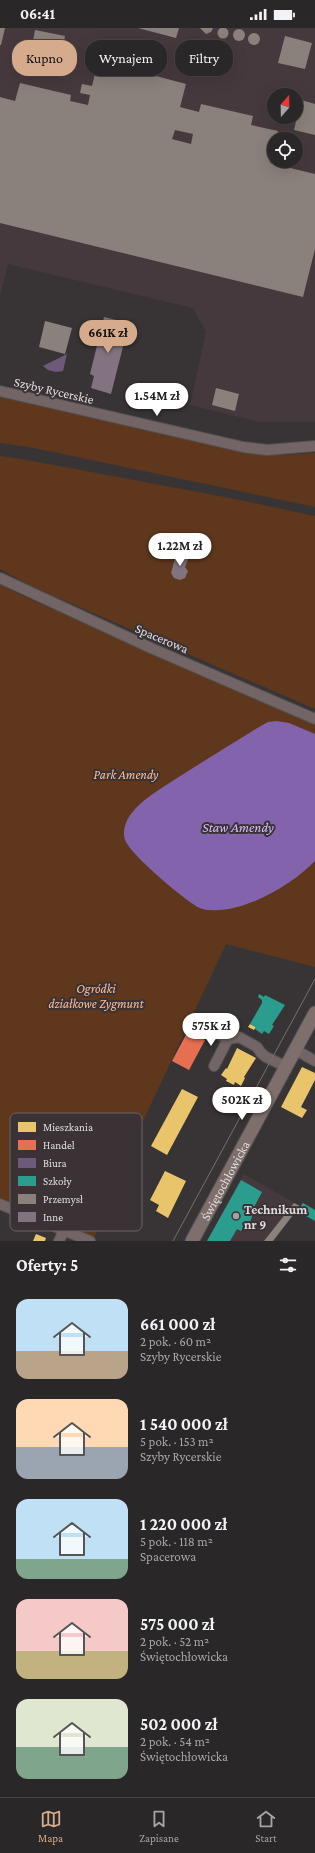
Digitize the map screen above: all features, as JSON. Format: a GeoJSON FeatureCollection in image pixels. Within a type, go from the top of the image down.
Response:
{"type":"FeatureCollection","features":[{"type":"Feature","properties":{"kind":"main road","name":"Świętochłowicka"},"geometry":{"type":"LineString","coordinates":[[192,1241],[315,1014]]}},
{"type":"Feature","properties":{"kind":"street","name":"Szyby Rycerskie"},"geometry":{"type":"LineString","coordinates":[[0,391],[243,447],[267,450],[315,446]]}},
{"type":"Feature","properties":{"kind":"street","name":"Spacerowa"},"geometry":{"type":"LineString","coordinates":[[0,578],[151,648],[315,719]]}},
{"type":"Feature","properties":{"kind":"street"},"geometry":{"type":"LineString","coordinates":[[200,1025],[228,1039],[239,1037],[257,1047],[266,1057],[287,1067]]}},
{"type":"Feature","properties":{"kind":"street"},"geometry":{"type":"LineString","coordinates":[[214,1066],[228,1039]]}},
{"type":"Feature","properties":{"kind":"street"},"geometry":{"type":"LineString","coordinates":[[296,1050],[315,1062]]}},
{"type":"Feature","properties":{"kind":"street"},"geometry":{"type":"LineString","coordinates":[[0,1204],[10,1208]]}},
{"type":"Feature","properties":{"kind":"street"},"geometry":{"type":"LineString","coordinates":[[59,1241],[64,1231]]}},
{"type":"Feature","properties":{"kind":"street"},"geometry":{"type":"LineString","coordinates":[[66,1231],[90,1241]]}},
{"type":"Feature","properties":{"kind":"shaded area"},"geometry":{"type":"Polygon","coordinates":[[[0,28],[315,28],[315,422],[260,422],[190,405],[206,332],[193,308],[8,264],[0,296],[0,28]]]}},
{"type":"Feature","properties":{"kind":"shaded area"},"geometry":{"type":"Polygon","coordinates":[[[244,1174],[300,1206],[273,1241],[207,1241],[244,1174]]]}},
{"type":"Feature","properties":{"kind":"green space"},"geometry":{"type":"Polygon","coordinates":[[[0,397],[243,452],[287,455],[315,453],[315,507],[29,447],[0,443],[0,397]]]}},
{"type":"Feature","properties":{"kind":"green space"},"geometry":{"type":"Polygon","coordinates":[[[0,456],[230,498],[315,516],[315,709],[33,587],[0,569],[0,456]]]}},
{"type":"Feature","properties":{"kind":"green space","name":"Park Amendy"},"geometry":{"type":"Polygon","coordinates":[[[0,584],[23,596],[315,724],[315,967],[226,944],[142,1123],[142,1113],[10,1113],[10,1208],[0,1204],[0,584]]]}},
{"type":"Feature","properties":{"kind":"green space","name":"Park Amendy"},"geometry":{"type":"Polygon","coordinates":[[[68,1231],[97,1231],[93,1241],[68,1231]]]}},
{"type":"Feature","properties":{"kind":"water","name":"Staw Amendy"},"geometry":{"type":"Polygon","coordinates":[[[276,721],[289,723],[315,734],[315,861],[294,879],[267,896],[238,907],[223,910],[208,910],[199,908],[167,884],[129,847],[124,837],[126,823],[135,809],[156,791],[259,727],[268,722],[276,721]]]}},
{"type":"Feature","properties":{"kind":"building: Mieszkania"},"geometry":{"type":"Polygon","coordinates":[[[250,1024],[256,1027],[254,1030],[248,1027],[250,1024]]]}},
{"type":"Feature","properties":{"kind":"building: Mieszkania"},"geometry":{"type":"Polygon","coordinates":[[[237,1048],[256,1058],[244,1077],[245,1078],[241,1086],[235,1082],[234,1085],[226,1081],[227,1079],[221,1075],[226,1068],[227,1069],[237,1048]]]}},
{"type":"Feature","properties":{"kind":"building: Mieszkania"},"geometry":{"type":"Polygon","coordinates":[[[302,1067],[315,1073],[315,1080],[301,1107],[307,1110],[302,1118],[281,1107],[302,1067]]]}},
{"type":"Feature","properties":{"kind":"building: Mieszkania"},"geometry":{"type":"Polygon","coordinates":[[[182,1089],[198,1097],[167,1155],[151,1146],[182,1089]]]}},
{"type":"Feature","properties":{"kind":"building: Mieszkania"},"geometry":{"type":"Polygon","coordinates":[[[165,1171],[186,1181],[168,1218],[156,1211],[159,1205],[150,1200],[165,1171]]]}},
{"type":"Feature","properties":{"kind":"building: Mieszkania"},"geometry":{"type":"Polygon","coordinates":[[[36,1234],[46,1238],[45,1241],[33,1241],[36,1234]]]}},
{"type":"Feature","properties":{"kind":"building: Handel"},"geometry":{"type":"Polygon","coordinates":[[[188,1031],[205,1040],[189,1070],[172,1061],[188,1031]]]}},
{"type":"Feature","properties":{"kind":"building: Biura"},"geometry":{"type":"Polygon","coordinates":[[[67,354],[63,371],[56,372],[48,370],[43,366],[67,354]]]}},
{"type":"Feature","properties":{"kind":"building: Szkoły"},"geometry":{"type":"Polygon","coordinates":[[[259,994],[264,997],[265,995],[285,1005],[272,1025],[274,1026],[269,1034],[264,1031],[262,1034],[255,1029],[256,1027],[250,1024],[262,1003],[262,1000],[258,997],[259,994]]]}},
{"type":"Feature","properties":{"kind":"building: Szkoły"},"geometry":{"type":"Polygon","coordinates":[[[241,1180],[262,1192],[251,1213],[252,1217],[250,1222],[246,1222],[241,1231],[237,1229],[230,1241],[207,1241],[241,1180]]]}},
{"type":"Feature","properties":{"kind":"building: Szkoły"},"geometry":{"type":"Polygon","coordinates":[[[303,1203],[315,1210],[315,1221],[297,1211],[303,1203]]]}},
{"type":"Feature","properties":{"kind":"building: Przemysł"},"geometry":{"type":"Polygon","coordinates":[[[223,27],[227,29],[229,33],[227,37],[223,39],[219,37],[217,33],[219,29],[223,27]]]}},
{"type":"Feature","properties":{"kind":"building: Przemysł"},"geometry":{"type":"Polygon","coordinates":[[[0,28],[5,28],[1,45],[0,45],[0,28]]]}},
{"type":"Feature","properties":{"kind":"building: Przemysł"},"geometry":{"type":"Polygon","coordinates":[[[138,28],[179,28],[176,38],[138,28]]]}},
{"type":"Feature","properties":{"kind":"building: Przemysł"},"geometry":{"type":"Polygon","coordinates":[[[200,28],[213,28],[211,32],[206,34],[200,28]]]}},
{"type":"Feature","properties":{"kind":"building: Przemysł"},"geometry":{"type":"Polygon","coordinates":[[[237,29],[241,29],[245,35],[241,41],[237,41],[233,37],[233,33],[237,29]]]}},
{"type":"Feature","properties":{"kind":"building: Przemysł"},"geometry":{"type":"Polygon","coordinates":[[[35,30],[65,36],[64,40],[33,40],[35,30]]]}},
{"type":"Feature","properties":{"kind":"building: Przemysł"},"geometry":{"type":"Polygon","coordinates":[[[252,33],[256,33],[260,39],[256,45],[252,45],[248,41],[248,37],[252,33]]]}},
{"type":"Feature","properties":{"kind":"building: Przemysł"},"geometry":{"type":"Polygon","coordinates":[[[285,36],[312,43],[305,69],[278,63],[285,36]]]}},
{"type":"Feature","properties":{"kind":"building: Przemysł"},"geometry":{"type":"Polygon","coordinates":[[[94,76],[156,76],[186,84],[180,107],[199,112],[201,104],[253,116],[251,125],[278,131],[267,132],[267,168],[290,168],[315,174],[315,249],[303,297],[0,223],[0,97],[15,101],[20,83],[71,95],[70,101],[88,105],[90,95],[80,93],[82,84],[92,86],[94,76]],[[175,130],[172,139],[191,144],[193,134],[175,130]]]}},
{"type":"Feature","properties":{"kind":"building: Przemysł"},"geometry":{"type":"Polygon","coordinates":[[[303,101],[315,104],[315,135],[294,130],[295,124],[303,124],[303,101]]]}},
{"type":"Feature","properties":{"kind":"building: Przemysł"},"geometry":{"type":"Polygon","coordinates":[[[45,321],[72,328],[65,354],[39,347],[45,321]]]}},
{"type":"Feature","properties":{"kind":"building: Przemysł"},"geometry":{"type":"Polygon","coordinates":[[[216,388],[239,394],[235,411],[212,405],[216,388]]]}},
{"type":"Feature","properties":{"kind":"building: Przemysł"},"geometry":{"type":"Polygon","coordinates":[[[294,1203],[300,1206],[273,1241],[264,1241],[294,1203]]]}},
{"type":"Feature","properties":{"kind":"building: Inne"},"geometry":{"type":"Polygon","coordinates":[[[104,317],[129,323],[111,394],[91,388],[94,376],[90,374],[104,317]]]}},
{"type":"Feature","properties":{"kind":"building: Inne"},"geometry":{"type":"Polygon","coordinates":[[[180,553],[185,555],[184,558],[188,559],[185,567],[188,571],[185,578],[180,580],[174,578],[171,573],[176,555],[179,556],[180,553]]]}},
{"type":"Feature","properties":{"kind":"tram line"},"geometry":{"type":"LineString","coordinates":[[173,1241],[315,979]]}},
{"type":"Feature","properties":{"kind":"place","name":"Technikum nr 9"},"geometry":{"type":"Point","coordinates":[236,1216]}},
{"type":"Feature","properties":{"kind":"park label","name":"Ogródki działkowe Zygmunt"},"geometry":{"type":"Point","coordinates":[96,996]}}]}
